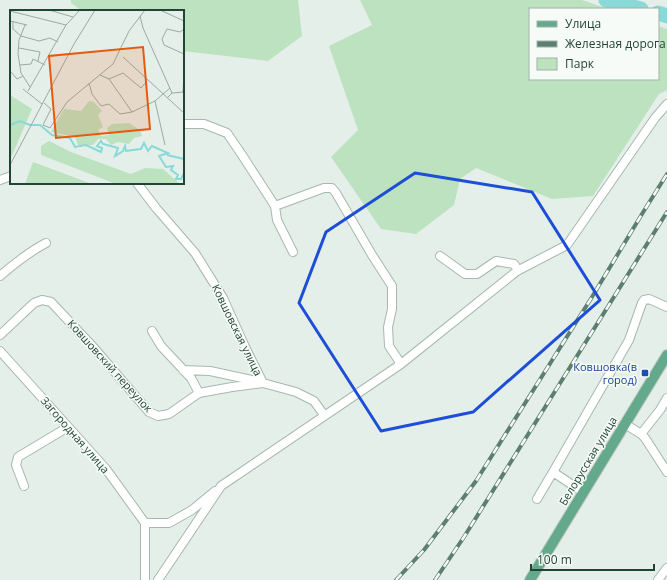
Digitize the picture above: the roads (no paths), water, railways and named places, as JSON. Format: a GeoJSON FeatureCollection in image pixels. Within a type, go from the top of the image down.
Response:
{"type":"FeatureCollection","features":[{"type":"Feature","properties":{"kind":"main road","name":"Белорусская улица"},"geometry":{"type":"LineString","coordinates":[[530,580],[666,359]]}},
{"type":"Feature","properties":{"kind":"street"},"geometry":{"type":"LineString","coordinates":[[145,580],[146,523],[169,523],[192,510],[221,486],[401,364],[518,271],[567,245],[667,104]]}},
{"type":"Feature","properties":{"kind":"street"},"geometry":{"type":"LineString","coordinates":[[184,124],[204,124],[227,133],[275,206],[277,220],[293,252]]}},
{"type":"Feature","properties":{"kind":"street"},"geometry":{"type":"LineString","coordinates":[[0,180],[10,176]]}},
{"type":"Feature","properties":{"kind":"street","name":"Ковшовская улица"},"geometry":{"type":"LineString","coordinates":[[138,184],[156,208],[196,253],[223,298],[263,383],[296,392],[314,401],[324,415]]}},
{"type":"Feature","properties":{"kind":"street"},"geometry":{"type":"LineString","coordinates":[[275,206],[324,188],[332,188],[336,193],[392,286],[392,309],[388,327],[389,346],[401,364]]}},
{"type":"Feature","properties":{"kind":"street"},"geometry":{"type":"LineString","coordinates":[[0,276],[22,257],[46,242]]}},
{"type":"Feature","properties":{"kind":"street"},"geometry":{"type":"LineString","coordinates":[[440,256],[465,274],[477,274],[496,262],[514,264],[518,271]]}},
{"type":"Feature","properties":{"kind":"street","name":"Ковшовский переулок"},"geometry":{"type":"LineString","coordinates":[[0,334],[34,303],[42,300],[51,302],[95,349],[149,412],[158,416],[169,414],[199,393],[263,383]]}},
{"type":"Feature","properties":{"kind":"street"},"geometry":{"type":"LineString","coordinates":[[537,499],[629,340],[644,300],[649,300],[667,308]]}},
{"type":"Feature","properties":{"kind":"street"},"geometry":{"type":"LineString","coordinates":[[152,331],[161,346],[191,378],[199,393]]}},
{"type":"Feature","properties":{"kind":"street","name":"Загородная улица"},"geometry":{"type":"LineString","coordinates":[[0,351],[106,469],[146,523]]}},
{"type":"Feature","properties":{"kind":"street"},"geometry":{"type":"LineString","coordinates":[[183,370],[210,371],[263,383]]}},
{"type":"Feature","properties":{"kind":"street"},"geometry":{"type":"LineString","coordinates":[[641,434],[660,410],[667,398]]}},
{"type":"Feature","properties":{"kind":"street"},"geometry":{"type":"LineString","coordinates":[[625,424],[645,438],[667,472]]}},
{"type":"Feature","properties":{"kind":"street"},"geometry":{"type":"LineString","coordinates":[[24,486],[16,465],[18,457],[68,427]]}},
{"type":"Feature","properties":{"kind":"street"},"geometry":{"type":"LineString","coordinates":[[553,472],[584,492]]}},
{"type":"Feature","properties":{"kind":"street"},"geometry":{"type":"LineString","coordinates":[[158,580],[221,486]]}},
{"type":"Feature","properties":{"kind":"street"},"geometry":{"type":"LineString","coordinates":[[658,580],[667,568]]}},
{"type":"Feature","properties":{"kind":"waterway"},"geometry":{"type":"LineString","coordinates":[[606,0],[637,8]]}},
{"type":"Feature","properties":{"kind":"waterway"},"geometry":{"type":"LineString","coordinates":[[659,13],[667,16]]}},
{"type":"Feature","properties":{"kind":"railway"},"geometry":{"type":"LineString","coordinates":[[396,580],[424,550],[476,481],[592,297],[667,174]]}},
{"type":"Feature","properties":{"kind":"railway"},"geometry":{"type":"LineString","coordinates":[[435,580],[464,537],[667,212]]}},
{"type":"Feature","properties":{"kind":"place","name":"Ковшовка(в город)"},"geometry":{"type":"Point","coordinates":[645,373]}}]}
